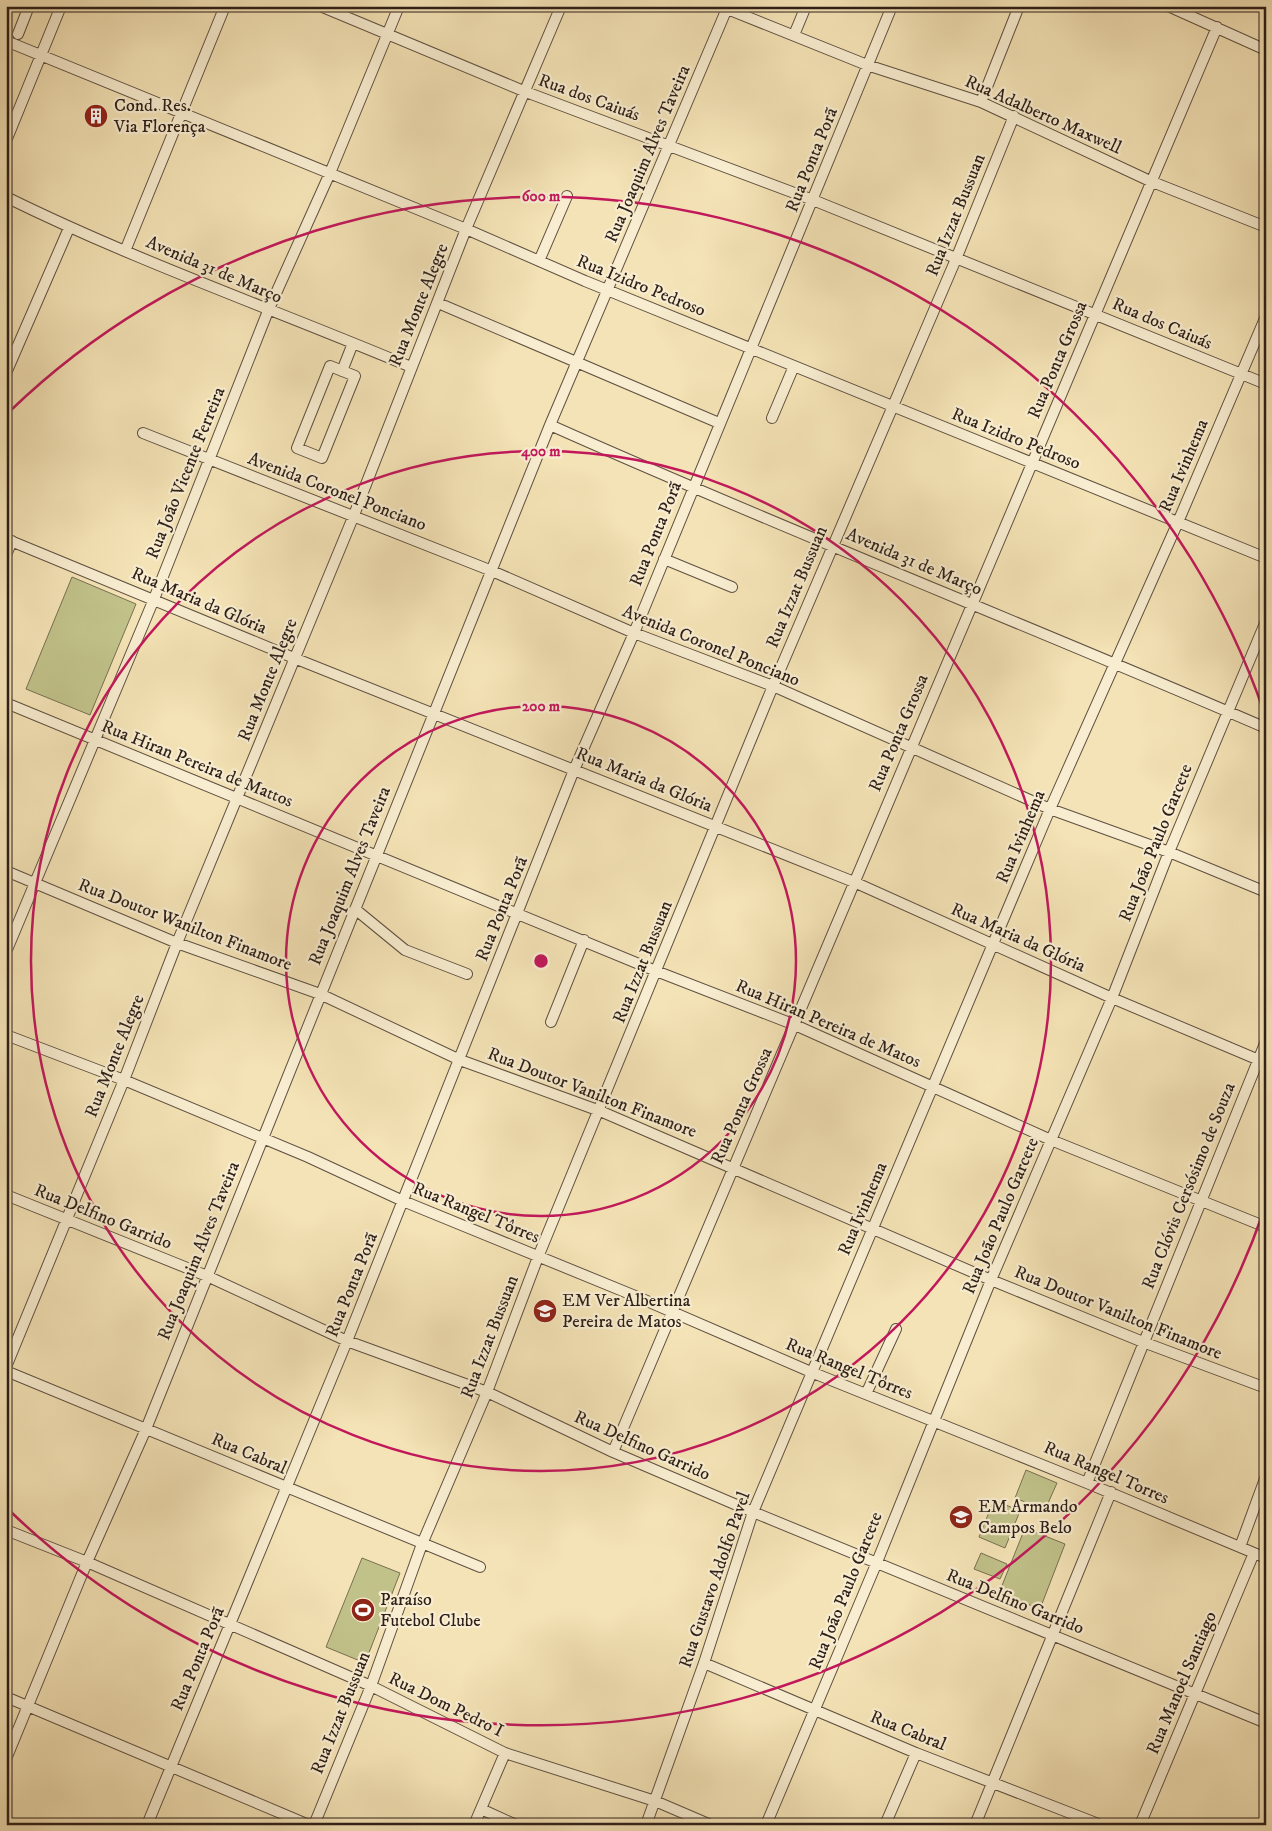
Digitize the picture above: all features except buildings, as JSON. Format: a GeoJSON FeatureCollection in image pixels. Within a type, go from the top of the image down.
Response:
{"type":"FeatureCollection","features":[{"type":"Feature","properties":{"kind":"street"},"geometry":{"type":"LineString","coordinates":[[18,34],[29,6]]}},
{"type":"Feature","properties":{"kind":"street"},"geometry":{"type":"LineString","coordinates":[[6,141],[61,6]]}},
{"type":"Feature","properties":{"kind":"street"},"geometry":{"type":"LineString","coordinates":[[125,251],[225,6]]}},
{"type":"Feature","properties":{"kind":"street","name":"Rua dos Caiuás"},"geometry":{"type":"LineString","coordinates":[[320,6],[526,92],[813,200],[1266,384]]}},
{"type":"Feature","properties":{"kind":"street","name":"Rua João Vicente Ferreira"},"geometry":{"type":"LineString","coordinates":[[6,952],[154,599],[268,311],[330,173],[399,6]]}},
{"type":"Feature","properties":{"kind":"street","name":"Rua Monte Alegre"},"geometry":{"type":"LineString","coordinates":[[6,1369],[124,1080],[177,943],[354,515],[466,229],[526,92],[561,6]]}},
{"type":"Feature","properties":{"kind":"street"},"geometry":{"type":"LineString","coordinates":[[794,35],[806,6]]}},
{"type":"Feature","properties":{"kind":"street","name":"Rua Ponta Porã"},"geometry":{"type":"LineString","coordinates":[[147,1825],[348,1341],[575,769],[634,633],[749,348],[813,200],[892,6]]}},
{"type":"Feature","properties":{"kind":"street"},"geometry":{"type":"LineString","coordinates":[[981,102],[1020,6]]}},
{"type":"Feature","properties":{"kind":"street"},"geometry":{"type":"LineString","coordinates":[[1168,6],[1179,8],[1266,50]]}},
{"type":"Feature","properties":{"kind":"street","name":"Rua Adalberto Maxwell"},"geometry":{"type":"LineString","coordinates":[[725,7],[867,65],[981,102],[1150,181],[1266,227]]}},
{"type":"Feature","properties":{"kind":"street","name":"Rua Joaquim Alves Taveira"},"geometry":{"type":"LineString","coordinates":[[6,1758],[87,1562],[146,1429],[550,425],[669,146],[725,7]]}},
{"type":"Feature","properties":{"kind":"street","name":"Rua Ponta Grossa"},"geometry":{"type":"LineString","coordinates":[[613,1452],[733,1166],[796,1025],[854,882],[1217,27]]}},
{"type":"Feature","properties":{"kind":"street","name":"Rua Izidro Pedroso"},"geometry":{"type":"LineString","coordinates":[[6,42],[466,229],[608,291],[1266,558]]}},
{"type":"Feature","properties":{"kind":"street","name":"Rua Izzat Bussuan"},"geometry":{"type":"LineString","coordinates":[[314,1825],[371,1686],[422,1544],[487,1392],[538,1256],[600,1111],[772,686],[956,259],[1014,116]]}},
{"type":"Feature","properties":{"kind":"street"},"geometry":{"type":"LineString","coordinates":[[539,261],[567,196]]}},
{"type":"Feature","properties":{"kind":"street","name":"Avenida 31 de Março"},"geometry":{"type":"LineString","coordinates":[[6,198],[69,228],[268,311],[411,367]]}},
{"type":"Feature","properties":{"kind":"street"},"geometry":{"type":"LineString","coordinates":[[6,373],[9,359],[69,228]]}},
{"type":"Feature","properties":{"kind":"street"},"geometry":{"type":"LineString","coordinates":[[438,303],[719,423]]}},
{"type":"Feature","properties":{"kind":"street","name":"Rua Ivinhema"},"geometry":{"type":"LineString","coordinates":[[811,1372],[934,1087],[1050,809],[1178,522],[1266,316]]}},
{"type":"Feature","properties":{"kind":"street"},"geometry":{"type":"LineString","coordinates":[[342,371],[353,343]]}},
{"type":"Feature","properties":{"kind":"street"},"geometry":{"type":"LineString","coordinates":[[330,366],[342,371],[355,376],[322,458],[297,448],[330,366]]}},
{"type":"Feature","properties":{"kind":"street"},"geometry":{"type":"LineString","coordinates":[[772,418],[794,366]]}},
{"type":"Feature","properties":{"kind":"street","name":"Avenida 31 de Março"},"geometry":{"type":"LineString","coordinates":[[550,425],[692,488],[833,545],[1266,728]]}},
{"type":"Feature","properties":{"kind":"street","name":"Avenida Coronel Ponciano"},"geometry":{"type":"LineString","coordinates":[[143,433],[354,515],[492,571],[634,633],[772,686],[1050,809],[1169,852],[1266,892]]}},
{"type":"Feature","properties":{"kind":"street"},"geometry":{"type":"LineString","coordinates":[[6,555],[9,540]]}},
{"type":"Feature","properties":{"kind":"street","name":"Rua Maria da Glória"},"geometry":{"type":"LineString","coordinates":[[9,540],[294,658],[854,882],[1112,998],[1262,1061]]}},
{"type":"Feature","properties":{"kind":"street"},"geometry":{"type":"LineString","coordinates":[[664,559],[732,587]]}},
{"type":"Feature","properties":{"kind":"street","name":"Rua João Paulo Garcete"},"geometry":{"type":"LineString","coordinates":[[766,1825],[877,1562],[991,1280],[1112,998],[1169,852],[1266,621]]}},
{"type":"Feature","properties":{"kind":"street","name":"Rua Hiran Pereira de Mattos"},"geometry":{"type":"LineString","coordinates":[[6,703],[376,855]]}},
{"type":"Feature","properties":{"kind":"street","name":"Rua Hiran Pereira de Matos"},"geometry":{"type":"LineString","coordinates":[[376,855],[656,971],[796,1025],[1051,1140],[1266,1227]]}},
{"type":"Feature","properties":{"kind":"street","name":"Rua Doutor Wanilton Finamore"},"geometry":{"type":"LineString","coordinates":[[6,871],[177,943],[320,994],[460,1060]]}},
{"type":"Feature","properties":{"kind":"street"},"geometry":{"type":"LineString","coordinates":[[355,908],[405,950],[467,974]]}},
{"type":"Feature","properties":{"kind":"street"},"geometry":{"type":"LineString","coordinates":[[551,1022],[584,940]]}},
{"type":"Feature","properties":{"kind":"street","name":"Rua Rangel Tôrres"},"geometry":{"type":"LineString","coordinates":[[6,1035],[124,1080],[308,1157],[403,1201],[673,1312],[811,1372],[933,1420]]}},
{"type":"Feature","properties":{"kind":"street","name":"Rua Clóvis Cersósimo de Souza"},"geometry":{"type":"LineString","coordinates":[[1087,1483],[1201,1200],[1262,1061],[1266,1041]]}},
{"type":"Feature","properties":{"kind":"street","name":"Rua Doutor Vanilton Finamore"},"geometry":{"type":"LineString","coordinates":[[460,1060],[600,1111],[733,1166],[991,1280],[1143,1342],[1266,1388]]}},
{"type":"Feature","properties":{"kind":"street","name":"Rua Delfino Garrido"},"geometry":{"type":"LineString","coordinates":[[6,1195],[207,1276],[348,1341],[487,1392],[613,1452],[753,1512],[1266,1723]]}},
{"type":"Feature","properties":{"kind":"street"},"geometry":{"type":"LineString","coordinates":[[866,1394],[896,1329]]}},
{"type":"Feature","properties":{"kind":"street","name":"Rua Cabral"},"geometry":{"type":"LineString","coordinates":[[6,1369],[480,1567]]}},
{"type":"Feature","properties":{"kind":"street","name":"Rua Gustavo Adolfo Pavel"},"geometry":{"type":"LineString","coordinates":[[655,1801],[704,1663],[753,1512],[811,1372]]}},
{"type":"Feature","properties":{"kind":"street","name":"Rua Rangel Torres"},"geometry":{"type":"LineString","coordinates":[[933,1420],[1111,1492],[1266,1558]]}},
{"type":"Feature","properties":{"kind":"street"},"geometry":{"type":"LineString","coordinates":[[1240,1547],[1266,1476]]}},
{"type":"Feature","properties":{"kind":"street"},"geometry":{"type":"LineString","coordinates":[[975,1825],[1111,1492]]}},
{"type":"Feature","properties":{"kind":"street","name":"Rua Dom Pedro I"},"geometry":{"type":"LineString","coordinates":[[6,1530],[87,1562],[371,1686],[505,1752],[655,1801],[711,1825]]}},
{"type":"Feature","properties":{"kind":"street","name":"Rua Manoel Santiago"},"geometry":{"type":"LineString","coordinates":[[1140,1825],[1254,1553]]}},
{"type":"Feature","properties":{"kind":"street","name":"Rua Cabral"},"geometry":{"type":"LineString","coordinates":[[704,1663],[916,1753],[1101,1825]]}},
{"type":"Feature","properties":{"kind":"street"},"geometry":{"type":"LineString","coordinates":[[6,1697],[309,1825]]}},
{"type":"Feature","properties":{"kind":"street"},"geometry":{"type":"LineString","coordinates":[[474,1825],[505,1752]]}},
{"type":"Feature","properties":{"kind":"street"},"geometry":{"type":"LineString","coordinates":[[885,1825],[916,1753]]}},
{"type":"Feature","properties":{"kind":"street"},"geometry":{"type":"LineString","coordinates":[[646,1825],[655,1801]]}},
{"type":"Feature","properties":{"kind":"street"},"geometry":{"type":"LineString","coordinates":[[480,1809],[516,1825]]}},
{"type":"Feature","properties":{"kind":"green space"},"geometry":{"type":"Polygon","coordinates":[[[72,577],[136,604],[90,715],[26,689],[72,577]]]}},
{"type":"Feature","properties":{"kind":"green space"},"geometry":{"type":"Polygon","coordinates":[[[1026,1470],[1057,1483],[1045,1510],[1015,1498],[1026,1470]]]}},
{"type":"Feature","properties":{"kind":"green space"},"geometry":{"type":"Polygon","coordinates":[[[994,1500],[1020,1511],[1005,1548],[979,1537],[994,1500]]]}},
{"type":"Feature","properties":{"kind":"green space"},"geometry":{"type":"Polygon","coordinates":[[[1025,1528],[1065,1544],[1040,1609],[999,1593],[1025,1528]]]}},
{"type":"Feature","properties":{"kind":"green space"},"geometry":{"type":"Polygon","coordinates":[[[981,1553],[1007,1564],[1000,1579],[974,1569],[981,1553]]]}},
{"type":"Feature","properties":{"kind":"green space","name":"Paraíso Futebol Clube"},"geometry":{"type":"Polygon","coordinates":[[[362,1558],[400,1573],[365,1663],[326,1647],[362,1558]]]}},
{"type":"Feature","properties":{"kind":"place","name":"Cond. Res. Via Florença"},"geometry":{"type":"Point","coordinates":[96,116]}},
{"type":"Feature","properties":{"kind":"place","name":"EM Ver Albertina Pereira de Matos"},"geometry":{"type":"Point","coordinates":[545,1311]}},
{"type":"Feature","properties":{"kind":"place","name":"EM Armando Campos Belo"},"geometry":{"type":"Point","coordinates":[961,1517]}},
{"type":"Feature","properties":{"kind":"place","name":"Paraíso Futebol Clube"},"geometry":{"type":"Point","coordinates":[363,1610]}}]}
